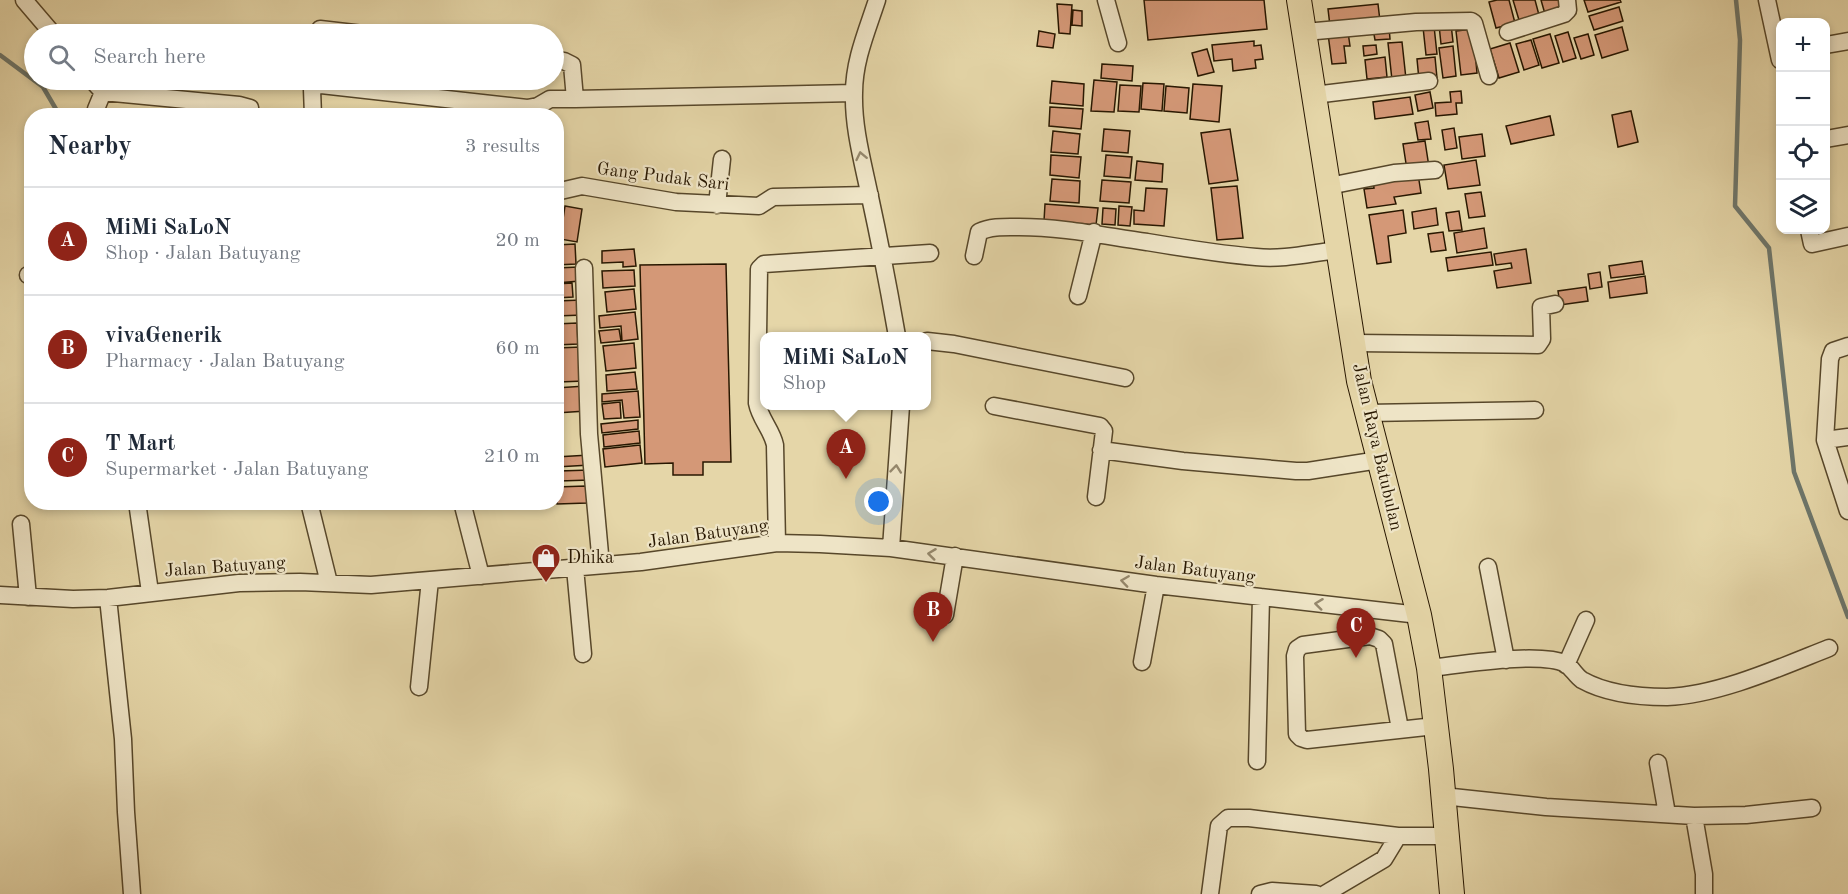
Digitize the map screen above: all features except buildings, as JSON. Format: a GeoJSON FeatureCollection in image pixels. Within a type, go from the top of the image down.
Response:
{"type":"FeatureCollection","features":[{"type":"Feature","properties":{"kind":"highway","name":"Jalan Raya Batubulan"},"geometry":{"type":"LineString","coordinates":[[1299,0],[1338,250],[1367,413],[1419,615],[1429,668],[1452,894]]}},
{"type":"Feature","properties":{"kind":"street"},"geometry":{"type":"LineString","coordinates":[[24,0],[44,24]]}},
{"type":"Feature","properties":{"kind":"street"},"geometry":{"type":"LineString","coordinates":[[877,0],[861,43],[854,93],[858,141],[896,332]]}},
{"type":"Feature","properties":{"kind":"street"},"geometry":{"type":"LineString","coordinates":[[1106,0],[1118,43]]}},
{"type":"Feature","properties":{"kind":"street"},"geometry":{"type":"LineString","coordinates":[[1508,32],[1564,14],[1568,10],[1567,0]]}},
{"type":"Feature","properties":{"kind":"street"},"geometry":{"type":"LineString","coordinates":[[1767,0],[1776,37]]}},
{"type":"Feature","properties":{"kind":"street"},"geometry":{"type":"LineString","coordinates":[[1305,32],[1405,23],[1471,21],[1474,23],[1488,76]]}},
{"type":"Feature","properties":{"kind":"street"},"geometry":{"type":"LineString","coordinates":[[1830,44],[1848,40]]}},
{"type":"Feature","properties":{"kind":"street"},"geometry":{"type":"LineString","coordinates":[[564,61],[572,65],[575,99]]}},
{"type":"Feature","properties":{"kind":"street"},"geometry":{"type":"LineString","coordinates":[[1314,95],[1429,81]]}},
{"type":"Feature","properties":{"kind":"street"},"geometry":{"type":"LineString","coordinates":[[96,108],[97,90]]}},
{"type":"Feature","properties":{"kind":"street"},"geometry":{"type":"LineString","coordinates":[[127,90],[250,108]]}},
{"type":"Feature","properties":{"kind":"street"},"geometry":{"type":"LineString","coordinates":[[312,90],[313,108]]}},
{"type":"Feature","properties":{"kind":"street"},"geometry":{"type":"LineString","coordinates":[[366,90],[527,108],[538,106],[550,99],[854,93]]}},
{"type":"Feature","properties":{"kind":"street"},"geometry":{"type":"LineString","coordinates":[[1830,139],[1848,135]]}},
{"type":"Feature","properties":{"kind":"street"},"geometry":{"type":"LineString","coordinates":[[717,205],[722,159]]}},
{"type":"Feature","properties":{"kind":"street"},"geometry":{"type":"LineString","coordinates":[[1329,186],[1394,173],[1435,170]]}},
{"type":"Feature","properties":{"kind":"street","name":"Gang Pudak Sari"},"geometry":{"type":"LineString","coordinates":[[564,190],[582,186],[676,202],[759,206],[773,196],[870,195]]}},
{"type":"Feature","properties":{"kind":"street"},"geometry":{"type":"LineString","coordinates":[[974,256],[977,236],[986,228],[1045,227],[1094,232],[1144,242],[1257,257],[1282,257],[1338,250]]}},
{"type":"Feature","properties":{"kind":"street"},"geometry":{"type":"LineString","coordinates":[[1078,296],[1094,232]]}},
{"type":"Feature","properties":{"kind":"street"},"geometry":{"type":"LineString","coordinates":[[1810,234],[1812,244],[1848,236]]}},
{"type":"Feature","properties":{"kind":"street"},"geometry":{"type":"LineString","coordinates":[[777,543],[774,438],[759,413],[757,403],[759,269],[764,264],[883,258],[930,253]]}},
{"type":"Feature","properties":{"kind":"street"},"geometry":{"type":"LineString","coordinates":[[584,268],[589,434],[601,565]]}},
{"type":"Feature","properties":{"kind":"street"},"geometry":{"type":"LineString","coordinates":[[1354,344],[1538,345],[1542,339],[1541,307],[1554,304]]}},
{"type":"Feature","properties":{"kind":"street"},"geometry":{"type":"LineString","coordinates":[[931,341],[1125,378]]}},
{"type":"Feature","properties":{"kind":"street"},"geometry":{"type":"LineString","coordinates":[[1848,346],[1833,351],[1830,359],[1825,440],[1848,511]]}},
{"type":"Feature","properties":{"kind":"street"},"geometry":{"type":"LineString","coordinates":[[994,406],[1100,426],[1104,431],[1096,497]]}},
{"type":"Feature","properties":{"kind":"street"},"geometry":{"type":"LineString","coordinates":[[891,549],[901,410]]}},
{"type":"Feature","properties":{"kind":"street"},"geometry":{"type":"LineString","coordinates":[[1367,413],[1535,410]]}},
{"type":"Feature","properties":{"kind":"street"},"geometry":{"type":"LineString","coordinates":[[1825,440],[1848,437]]}},
{"type":"Feature","properties":{"kind":"street"},"geometry":{"type":"LineString","coordinates":[[1101,450],[1183,461],[1296,471],[1379,460]]}},
{"type":"Feature","properties":{"kind":"street"},"geometry":{"type":"LineString","coordinates":[[138,510],[150,592]]}},
{"type":"Feature","properties":{"kind":"street"},"geometry":{"type":"LineString","coordinates":[[311,510],[329,583]]}},
{"type":"Feature","properties":{"kind":"street"},"geometry":{"type":"LineString","coordinates":[[464,510],[481,576]]}},
{"type":"Feature","properties":{"kind":"street"},"geometry":{"type":"LineString","coordinates":[[21,524],[28,597]]}},
{"type":"Feature","properties":{"kind":"street","name":"Jalan Batuyang"},"geometry":{"type":"LineString","coordinates":[[0,595],[73,599],[108,598],[260,582],[371,585],[665,560],[777,543],[891,549],[955,556],[1156,585],[1419,615]]}},
{"type":"Feature","properties":{"kind":"street"},"geometry":{"type":"LineString","coordinates":[[945,615],[955,556]]}},
{"type":"Feature","properties":{"kind":"street"},"geometry":{"type":"LineString","coordinates":[[1488,567],[1506,660]]}},
{"type":"Feature","properties":{"kind":"street"},"geometry":{"type":"LineString","coordinates":[[575,568],[583,654]]}},
{"type":"Feature","properties":{"kind":"street"},"geometry":{"type":"LineString","coordinates":[[419,687],[430,580]]}},
{"type":"Feature","properties":{"kind":"street"},"geometry":{"type":"LineString","coordinates":[[1142,662],[1156,585]]}},
{"type":"Feature","properties":{"kind":"street"},"geometry":{"type":"LineString","coordinates":[[1257,760],[1261,597]]}},
{"type":"Feature","properties":{"kind":"street"},"geometry":{"type":"LineString","coordinates":[[108,598],[123,739],[132,894]]}},
{"type":"Feature","properties":{"kind":"street"},"geometry":{"type":"LineString","coordinates":[[1566,665],[1586,620]]}},
{"type":"Feature","properties":{"kind":"street"},"geometry":{"type":"LineString","coordinates":[[1400,729],[1384,644],[1379,639],[1370,636],[1303,645],[1297,649],[1295,656],[1297,734],[1301,738],[1307,740],[1436,726]]}},
{"type":"Feature","properties":{"kind":"street"},"geometry":{"type":"LineString","coordinates":[[1429,668],[1506,660],[1546,660],[1566,665],[1580,679],[1618,693],[1668,697],[1695,693],[1752,678],[1829,648]]}},
{"type":"Feature","properties":{"kind":"street"},"geometry":{"type":"LineString","coordinates":[[1658,763],[1667,814]]}},
{"type":"Feature","properties":{"kind":"street"},"geometry":{"type":"LineString","coordinates":[[1443,796],[1546,807],[1694,816],[1746,815],[1812,808]]}},
{"type":"Feature","properties":{"kind":"street"},"geometry":{"type":"LineString","coordinates":[[1694,816],[1704,874],[1704,894]]}},
{"type":"Feature","properties":{"kind":"street"},"geometry":{"type":"LineString","coordinates":[[1210,894],[1219,826],[1228,818],[1249,818],[1398,836],[1446,836]]}},
{"type":"Feature","properties":{"kind":"street"},"geometry":{"type":"LineString","coordinates":[[1325,894],[1384,859],[1398,836]]}},
{"type":"Feature","properties":{"kind":"street"},"geometry":{"type":"LineString","coordinates":[[1260,894],[1272,891],[1316,894]]}},
{"type":"Feature","properties":{"kind":"waterway"},"geometry":{"type":"LineString","coordinates":[[1736,0],[1740,40],[1735,206],[1769,248],[1794,472],[1848,617]]}},
{"type":"Feature","properties":{"kind":"waterway"},"geometry":{"type":"LineString","coordinates":[[0,55],[24,73]]}},
{"type":"Feature","properties":{"kind":"waterway"},"geometry":{"type":"LineString","coordinates":[[45,90],[55,108]]}},
{"type":"Feature","properties":{"kind":"place","name":"MiMi SaLoN"},"geometry":{"type":"Point","coordinates":[846,479]}},
{"type":"Feature","properties":{"kind":"place","name":"Dhika"},"geometry":{"type":"Point","coordinates":[546,584]}},
{"type":"Feature","properties":{"kind":"place","name":"vivaGenerik"},"geometry":{"type":"Point","coordinates":[933,642]}},
{"type":"Feature","properties":{"kind":"place","name":"T Mart"},"geometry":{"type":"Point","coordinates":[1356,658]}}]}
